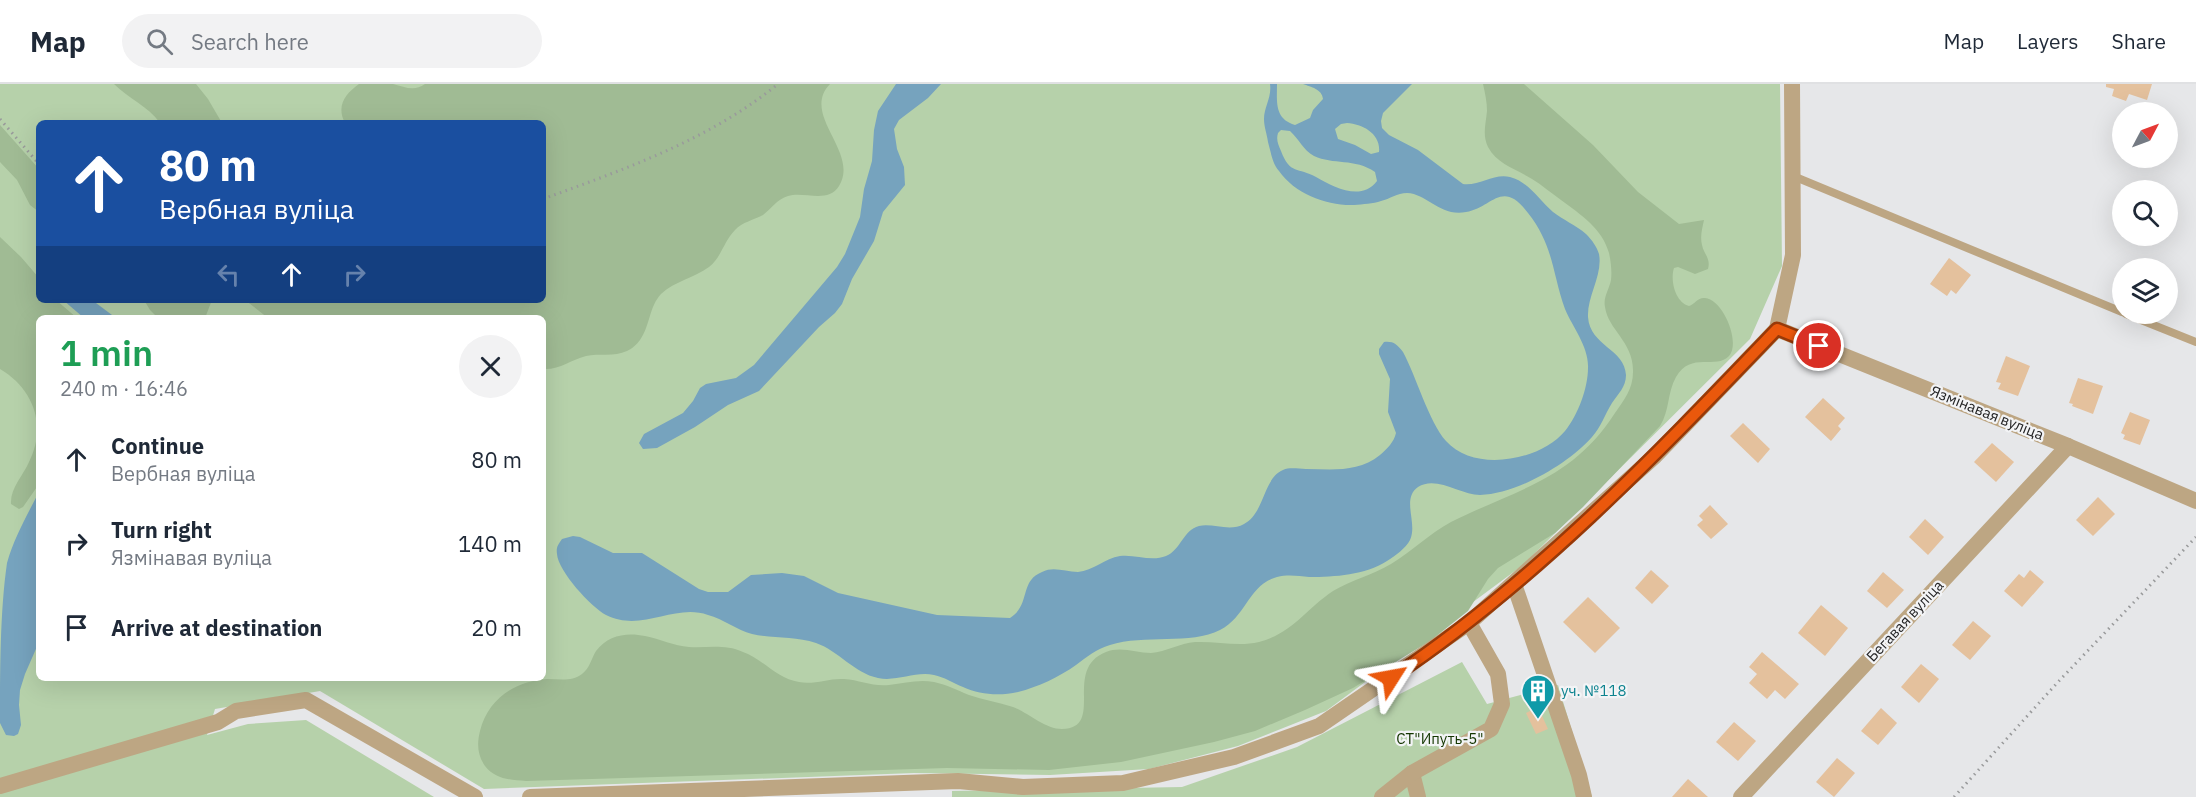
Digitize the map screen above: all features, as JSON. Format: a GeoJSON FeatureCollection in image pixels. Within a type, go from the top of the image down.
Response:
{"type":"FeatureCollection","features":[{"type":"Feature","properties":{"kind":"street"},"geometry":{"type":"LineString","coordinates":[[535,797],[728,793],[958,781],[1023,787],[1123,783],[1234,757],[1318,726],[1469,623],[1655,456],[1777,329],[1793,255],[1792,84]]}},
{"type":"Feature","properties":{"kind":"street","name":"Язмінавая вуліца"},"geometry":{"type":"LineString","coordinates":[[1777,329],[2068,446],[2196,501]]}},
{"type":"Feature","properties":{"kind":"street","name":"Бегавая вуліца"},"geometry":{"type":"LineString","coordinates":[[1741,797],[2068,446]]}},
{"type":"Feature","properties":{"kind":"street"},"geometry":{"type":"LineString","coordinates":[[1514,584],[1579,775],[1584,797]]}},
{"type":"Feature","properties":{"kind":"street"},"geometry":{"type":"LineString","coordinates":[[1382,797],[1412,773],[1491,729],[1502,704],[1498,674],[1469,623]]}},
{"type":"Feature","properties":{"kind":"street"},"geometry":{"type":"LineString","coordinates":[[0,786],[218,722],[236,711],[306,700],[475,797]]}},
{"type":"Feature","properties":{"kind":"street"},"geometry":{"type":"LineString","coordinates":[[1412,773],[1418,797]]}},
{"type":"Feature","properties":{"kind":"lane"},"geometry":{"type":"LineString","coordinates":[[1791,176],[2112,308]]}},
{"type":"Feature","properties":{"kind":"lane"},"geometry":{"type":"LineString","coordinates":[[2152,324],[2196,342]]}},
{"type":"Feature","properties":{"kind":"path"},"geometry":{"type":"LineString","coordinates":[[546,198],[668,150],[716,127],[778,84]]}},
{"type":"Feature","properties":{"kind":"path"},"geometry":{"type":"LineString","coordinates":[[0,119],[36,161]]}},
{"type":"Feature","properties":{"kind":"path"},"geometry":{"type":"LineString","coordinates":[[1954,797],[2058,682],[2196,537]]}},
{"type":"Feature","properties":{"kind":"green space"},"geometry":{"type":"Polygon","coordinates":[[[0,84],[1780,84],[1782,266],[1750,339],[1523,565],[1326,711],[1238,746],[1149,769],[1050,775],[914,773],[484,789],[320,691],[215,709],[207,735],[248,724],[306,720],[434,797],[0,797],[0,84]]]}},
{"type":"Feature","properties":{"kind":"green space"},"geometry":{"type":"Polygon","coordinates":[[[114,84],[196,84],[220,120],[157,120],[114,84]]]}},
{"type":"Feature","properties":{"kind":"green space"},"geometry":{"type":"Polygon","coordinates":[[[359,84],[393,84],[413,88],[425,84],[830,84],[823,96],[822,108],[825,121],[842,160],[843,173],[839,186],[829,194],[784,197],[763,215],[738,227],[709,267],[661,294],[640,340],[631,349],[622,353],[586,356],[546,369],[546,315],[264,315],[249,303],[546,303],[546,120],[344,120],[341,111],[343,101],[359,84]]]}},
{"type":"Feature","properties":{"kind":"green space"},"geometry":{"type":"Polygon","coordinates":[[[1483,84],[1524,84],[1593,145],[1638,192],[1679,224],[1704,220],[1701,242],[1708,259],[1708,269],[1695,274],[1678,267],[1674,268],[1673,284],[1684,304],[1689,306],[1705,298],[1712,300],[1724,313],[1733,342],[1729,356],[1724,360],[1696,363],[1682,369],[1673,383],[1660,426],[1555,533],[1498,568],[1488,579],[1468,611],[1430,641],[1353,688],[1255,731],[1121,762],[1049,770],[947,768],[526,781],[493,774],[482,762],[478,744],[479,735],[489,710],[504,694],[531,681],[578,677],[587,669],[596,651],[606,641],[631,634],[683,646],[723,647],[736,650],[750,655],[784,677],[799,682],[844,679],[883,685],[917,681],[934,682],[974,697],[1013,707],[1049,726],[1062,729],[1075,726],[1081,719],[1084,709],[1084,684],[1087,671],[1093,660],[1106,652],[1123,650],[1151,653],[1195,642],[1243,644],[1271,638],[1290,627],[1333,591],[1391,564],[1451,522],[1521,491],[1562,468],[1581,454],[1598,436],[1622,404],[1631,384],[1632,362],[1605,307],[1611,280],[1610,256],[1606,244],[1596,229],[1583,217],[1526,175],[1496,158],[1485,138],[1486,98],[1483,84]]]}},
{"type":"Feature","properties":{"kind":"green space"},"geometry":{"type":"Polygon","coordinates":[[[0,125],[36,166],[36,210],[30,205],[17,180],[0,162],[0,125]]]}},
{"type":"Feature","properties":{"kind":"green space"},"geometry":{"type":"Polygon","coordinates":[[[0,237],[36,274],[36,303],[60,303],[74,315],[36,315],[36,418],[29,398],[21,387],[0,369],[0,237]]]}},
{"type":"Feature","properties":{"kind":"green space"},"geometry":{"type":"Polygon","coordinates":[[[146,303],[211,303],[206,315],[155,315],[146,303]]]}},
{"type":"Feature","properties":{"kind":"green space"},"geometry":{"type":"Polygon","coordinates":[[[36,439],[36,488],[23,507],[19,509],[11,504],[11,498],[36,439]]]}},
{"type":"Feature","properties":{"kind":"green space","name":"СТ\"Ипуть-5\""},"geometry":{"type":"Polygon","coordinates":[[[1462,662],[1487,704],[1558,685],[1592,797],[952,797],[952,791],[1182,787],[1297,747],[1462,662]]]}},
{"type":"Feature","properties":{"kind":"water"},"geometry":{"type":"Polygon","coordinates":[[[896,84],[941,84],[928,98],[899,120],[894,129],[897,149],[904,167],[905,185],[883,212],[874,241],[852,279],[842,304],[759,391],[728,405],[657,448],[643,449],[639,443],[644,434],[683,413],[700,388],[706,384],[736,378],[754,365],[837,267],[845,254],[860,217],[864,189],[872,161],[878,111],[896,84]]]}},
{"type":"Feature","properties":{"kind":"water"},"geometry":{"type":"Polygon","coordinates":[[[1270,84],[1277,84],[1277,103],[1280,114],[1295,125],[1310,118],[1313,110],[1323,99],[1313,87],[1303,84],[1412,84],[1383,113],[1382,128],[1389,135],[1418,150],[1463,184],[1504,176],[1517,179],[1553,212],[1590,239],[1596,246],[1600,262],[1588,309],[1590,327],[1595,335],[1620,359],[1624,366],[1626,379],[1598,429],[1582,447],[1541,476],[1494,493],[1473,494],[1433,483],[1418,487],[1411,498],[1412,533],[1410,540],[1400,552],[1378,566],[1339,576],[1289,575],[1277,577],[1260,587],[1236,617],[1220,630],[1195,637],[1137,640],[1110,645],[1096,651],[1048,681],[1011,693],[976,692],[941,677],[927,674],[892,679],[878,678],[861,672],[832,651],[816,643],[752,634],[714,617],[695,612],[683,612],[645,620],[619,620],[600,611],[569,579],[559,561],[557,550],[562,539],[573,536],[580,537],[613,553],[642,553],[699,589],[708,592],[728,592],[751,575],[782,573],[804,576],[838,593],[937,615],[1010,618],[1021,607],[1030,581],[1046,570],[1078,572],[1120,556],[1160,558],[1166,556],[1194,528],[1204,525],[1233,527],[1251,519],[1271,480],[1283,470],[1291,468],[1335,469],[1354,467],[1372,461],[1390,445],[1396,433],[1388,412],[1390,379],[1379,354],[1379,349],[1384,342],[1395,344],[1403,352],[1440,433],[1458,451],[1489,460],[1507,459],[1540,450],[1554,441],[1570,425],[1578,409],[1588,376],[1588,360],[1565,309],[1548,248],[1537,225],[1528,213],[1519,203],[1504,196],[1475,209],[1457,213],[1407,193],[1375,203],[1354,205],[1333,203],[1312,197],[1286,179],[1273,161],[1264,125],[1270,84]],[[1347,123],[1335,129],[1338,139],[1371,154],[1379,152],[1377,140],[1370,131],[1359,125],[1347,123]],[[1281,130],[1277,135],[1278,144],[1284,159],[1291,167],[1347,191],[1363,191],[1377,181],[1375,172],[1360,165],[1314,156],[1290,131],[1281,130]]]}},
{"type":"Feature","properties":{"kind":"water"},"geometry":{"type":"Polygon","coordinates":[[[66,303],[96,303],[112,315],[80,315],[66,303]]]}},
{"type":"Feature","properties":{"kind":"water"},"geometry":{"type":"Polygon","coordinates":[[[36,498],[36,649],[20,690],[21,725],[18,734],[14,736],[6,735],[0,723],[1,642],[7,563],[21,527],[36,498]]]}},
{"type":"Feature","properties":{"kind":"building"},"geometry":{"type":"Polygon","coordinates":[[[2106,84],[2152,84],[2147,100],[2129,94],[2126,101],[2112,96],[2114,89],[2106,87],[2106,84]]]}},
{"type":"Feature","properties":{"kind":"building"},"geometry":{"type":"Polygon","coordinates":[[[1949,258],[1971,275],[1956,294],[1951,290],[1947,296],[1930,284],[1949,258]]]}},
{"type":"Feature","properties":{"kind":"building"},"geometry":{"type":"Polygon","coordinates":[[[2006,356],[2030,366],[2018,396],[1998,389],[2001,383],[1996,382],[2006,356]]]}},
{"type":"Feature","properties":{"kind":"building"},"geometry":{"type":"Polygon","coordinates":[[[2078,378],[2103,386],[2093,414],[2069,403],[2078,378]]]}},
{"type":"Feature","properties":{"kind":"building"},"geometry":{"type":"Polygon","coordinates":[[[1823,398],[1845,418],[1838,426],[1841,429],[1831,441],[1805,417],[1823,398]]]}},
{"type":"Feature","properties":{"kind":"building"},"geometry":{"type":"Polygon","coordinates":[[[2130,412],[2150,420],[2140,445],[2123,439],[2125,435],[2121,433],[2130,412]]]}},
{"type":"Feature","properties":{"kind":"building"},"geometry":{"type":"Polygon","coordinates":[[[1743,423],[1770,449],[1758,463],[1730,436],[1743,423]]]}},
{"type":"Feature","properties":{"kind":"building"},"geometry":{"type":"Polygon","coordinates":[[[1992,443],[2014,462],[1996,482],[1974,462],[1992,443]]]}},
{"type":"Feature","properties":{"kind":"building"},"geometry":{"type":"Polygon","coordinates":[[[2098,497],[2115,514],[2093,536],[2076,520],[2098,497]]]}},
{"type":"Feature","properties":{"kind":"building"},"geometry":{"type":"Polygon","coordinates":[[[1710,505],[1728,524],[1711,539],[1697,525],[1703,520],[1699,516],[1710,505]]]}},
{"type":"Feature","properties":{"kind":"building"},"geometry":{"type":"Polygon","coordinates":[[[1925,519],[1944,537],[1928,555],[1909,537],[1925,519]]]}},
{"type":"Feature","properties":{"kind":"building"},"geometry":{"type":"Polygon","coordinates":[[[1651,570],[1669,586],[1652,604],[1635,588],[1651,570]]]}},
{"type":"Feature","properties":{"kind":"building"},"geometry":{"type":"Polygon","coordinates":[[[2030,570],[2044,582],[2022,607],[2004,591],[2019,574],[2024,578],[2030,570]]]}},
{"type":"Feature","properties":{"kind":"building"},"geometry":{"type":"Polygon","coordinates":[[[1883,572],[1904,590],[1887,608],[1867,591],[1883,572]]]}},
{"type":"Feature","properties":{"kind":"building"},"geometry":{"type":"Polygon","coordinates":[[[1588,597],[1620,628],[1595,653],[1563,622],[1588,597]]]}},
{"type":"Feature","properties":{"kind":"building"},"geometry":{"type":"Polygon","coordinates":[[[1821,605],[1848,628],[1825,656],[1798,633],[1821,605]]]}},
{"type":"Feature","properties":{"kind":"building"},"geometry":{"type":"Polygon","coordinates":[[[1973,621],[1991,636],[1970,660],[1952,645],[1973,621]]]}},
{"type":"Feature","properties":{"kind":"building"},"geometry":{"type":"Polygon","coordinates":[[[1762,652],[1799,684],[1785,699],[1775,690],[1767,699],[1749,683],[1757,674],[1749,667],[1762,652]]]}},
{"type":"Feature","properties":{"kind":"building"},"geometry":{"type":"Polygon","coordinates":[[[1921,664],[1939,679],[1919,703],[1901,687],[1921,664]]]}},
{"type":"Feature","properties":{"kind":"building","name":"уч. №118"},"geometry":{"type":"Polygon","coordinates":[[[1538,707],[1548,729],[1536,734],[1526,713],[1538,707]]]}},
{"type":"Feature","properties":{"kind":"building"},"geometry":{"type":"Polygon","coordinates":[[[1881,708],[1897,723],[1878,745],[1861,731],[1881,708]]]}},
{"type":"Feature","properties":{"kind":"building"},"geometry":{"type":"Polygon","coordinates":[[[1734,722],[1756,741],[1738,761],[1716,742],[1734,722]]]}},
{"type":"Feature","properties":{"kind":"building"},"geometry":{"type":"Polygon","coordinates":[[[1837,758],[1855,773],[1834,797],[1816,782],[1837,758]]]}},
{"type":"Feature","properties":{"kind":"building"},"geometry":{"type":"Polygon","coordinates":[[[1688,779],[1708,797],[1672,797],[1688,779]]]}},
{"type":"Feature","properties":{"kind":"place","name":"уч. №118"},"geometry":{"type":"Point","coordinates":[1538,720]}},
{"type":"Feature","properties":{"kind":"route"},"geometry":{"type":"LineString","coordinates":[[1391,678],[1469,623],[1537,564],[1655,456],[1777,329],[1819,346]]}}]}
